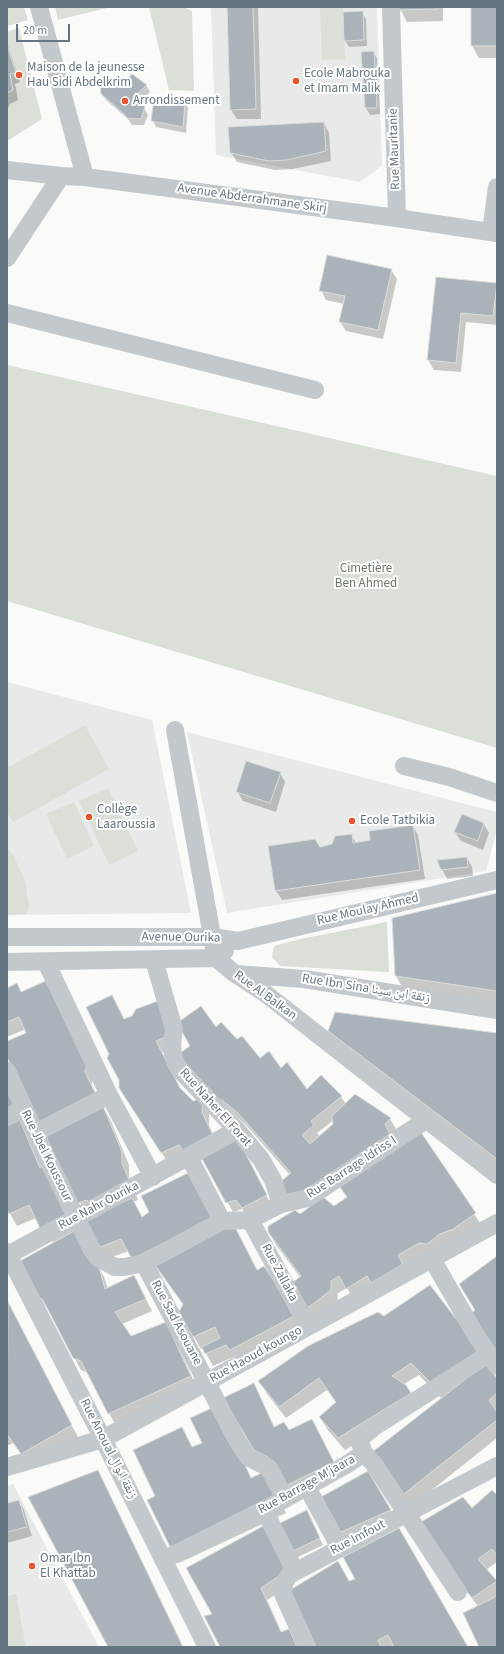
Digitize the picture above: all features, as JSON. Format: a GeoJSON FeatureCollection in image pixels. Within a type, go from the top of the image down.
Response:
{"type":"FeatureCollection","features":[{"type":"Feature","properties":{"kind":"street"},"geometry":{"type":"LineString","coordinates":[[39,7],[85,177]]}},
{"type":"Feature","properties":{"kind":"street","name":"Rue Mauritanie"},"geometry":{"type":"LineString","coordinates":[[391,7],[397,218]]}},
{"type":"Feature","properties":{"kind":"street","name":"Avenue Abderrahmane Skirj"},"geometry":{"type":"LineString","coordinates":[[7,170],[85,177],[397,218],[494,233]]}},
{"type":"Feature","properties":{"kind":"street"},"geometry":{"type":"LineString","coordinates":[[7,258],[61,176]]}},
{"type":"Feature","properties":{"kind":"street"},"geometry":{"type":"LineString","coordinates":[[494,233],[497,187]]}},
{"type":"Feature","properties":{"kind":"street"},"geometry":{"type":"LineString","coordinates":[[7,313],[315,390]]}},
{"type":"Feature","properties":{"kind":"street"},"geometry":{"type":"LineString","coordinates":[[175,730],[216,958]]}},
{"type":"Feature","properties":{"kind":"street"},"geometry":{"type":"LineString","coordinates":[[404,766],[449,777],[497,793]]}},
{"type":"Feature","properties":{"kind":"street","name":"Rue Moulay Ahmed"},"geometry":{"type":"LineString","coordinates":[[238,940],[497,880]]}},
{"type":"Feature","properties":{"kind":"street","name":"Avenue Ourika"},"geometry":{"type":"LineString","coordinates":[[7,937],[213,937],[238,940]]}},
{"type":"Feature","properties":{"kind":"street","name":"Avenue Ourika"},"geometry":{"type":"LineString","coordinates":[[7,962],[216,958],[238,940]]}},
{"type":"Feature","properties":{"kind":"street","name":"Rue Al Balkan"},"geometry":{"type":"LineString","coordinates":[[216,958],[234,973],[266,994],[497,1175]]}},
{"type":"Feature","properties":{"kind":"street","name":"Rue Naher El Forat"},"geometry":{"type":"LineString","coordinates":[[154,960],[174,1029],[172,1045],[176,1064],[237,1130],[261,1159],[273,1180],[281,1204]]}},
{"type":"Feature","properties":{"kind":"street"},"geometry":{"type":"LineString","coordinates":[[46,962],[109,1095],[154,1177]]}},
{"type":"Feature","properties":{"kind":"street","name":"Rue Ibn Sina زنقة ابن سينا"},"geometry":{"type":"LineString","coordinates":[[234,973],[304,979],[497,1010]]}},
{"type":"Feature","properties":{"kind":"street","name":"Rue Jbel Koussour"},"geometry":{"type":"LineString","coordinates":[[7,1072],[76,1218],[91,1248],[98,1258],[115,1267],[124,1267],[144,1262]]}},
{"type":"Feature","properties":{"kind":"street"},"geometry":{"type":"LineString","coordinates":[[35,1133],[109,1095]]}},
{"type":"Feature","properties":{"kind":"street"},"geometry":{"type":"LineString","coordinates":[[7,1117],[24,1109]]}},
{"type":"Feature","properties":{"kind":"street","name":"Rue Barrage Idriss I"},"geometry":{"type":"LineString","coordinates":[[144,1262],[222,1221],[250,1220],[281,1204],[308,1198],[426,1120]]}},
{"type":"Feature","properties":{"kind":"street","name":"Rue Nahr Ourika"},"geometry":{"type":"LineString","coordinates":[[8,1254],[154,1177],[237,1130]]}},
{"type":"Feature","properties":{"kind":"street"},"geometry":{"type":"LineString","coordinates":[[189,1157],[222,1221]]}},
{"type":"Feature","properties":{"kind":"street","name":"Rue Zallaka"},"geometry":{"type":"LineString","coordinates":[[250,1220],[308,1326]]}},
{"type":"Feature","properties":{"kind":"street","name":"Rue Haoud koungo"},"geometry":{"type":"LineString","coordinates":[[7,1467],[103,1439],[497,1223]]}},
{"type":"Feature","properties":{"kind":"street","name":"Rue Anoual زنقة انوال"},"geometry":{"type":"LineString","coordinates":[[8,1254],[14,1283],[103,1439],[207,1647]]}},
{"type":"Feature","properties":{"kind":"street"},"geometry":{"type":"LineString","coordinates":[[364,1453],[360,1442],[362,1437],[393,1413],[493,1360],[477,1336],[432,1259]]}},
{"type":"Feature","properties":{"kind":"street","name":"Rue Sad Asouane"},"geometry":{"type":"LineString","coordinates":[[144,1262],[238,1442],[248,1457],[269,1468],[286,1499]]}},
{"type":"Feature","properties":{"kind":"street","name":"Rue Barrage M'jaara"},"geometry":{"type":"LineString","coordinates":[[163,1560],[286,1499],[364,1453],[374,1464],[405,1514],[458,1592]]}},
{"type":"Feature","properties":{"kind":"street","name":"Rue Imfout"},"geometry":{"type":"LineString","coordinates":[[307,1647],[283,1594],[284,1584],[289,1575],[497,1466]]}},
{"type":"Feature","properties":{"kind":"street"},"geometry":{"type":"LineString","coordinates":[[307,1487],[340,1548]]}},
{"type":"Feature","properties":{"kind":"street"},"geometry":{"type":"LineString","coordinates":[[264,1510],[295,1571]]}},
{"type":"Feature","properties":{"kind":"shaded area","name":"Ecole Mabrouka et Imam Malik"},"geometry":{"type":"Polygon","coordinates":[[[211,7],[377,7],[382,166],[360,182],[216,155],[211,7]]]}},
{"type":"Feature","properties":{"kind":"shaded area","name":"Collège Laaroussia"},"geometry":{"type":"Polygon","coordinates":[[[7,682],[152,720],[191,913],[7,915],[7,682]]]}},
{"type":"Feature","properties":{"kind":"shaded area","name":"Ecole Tatbikia"},"geometry":{"type":"Polygon","coordinates":[[[187,732],[497,812],[497,829],[486,871],[227,913],[187,732]]]}},
{"type":"Feature","properties":{"kind":"shaded area","name":"Omar Ibn El Khattab"},"geometry":{"type":"Polygon","coordinates":[[[13,1484],[99,1647],[7,1647],[7,1486],[13,1484]]]}},
{"type":"Feature","properties":{"kind":"green space"},"geometry":{"type":"Polygon","coordinates":[[[7,7],[24,7],[28,20],[7,26],[7,7]]]}},
{"type":"Feature","properties":{"kind":"green space"},"geometry":{"type":"Polygon","coordinates":[[[55,7],[111,7],[58,20],[55,7]]]}},
{"type":"Feature","properties":{"kind":"green space"},"geometry":{"type":"Polygon","coordinates":[[[149,7],[184,7],[192,11],[194,91],[169,90],[149,7]]]}},
{"type":"Feature","properties":{"kind":"green space"},"geometry":{"type":"Polygon","coordinates":[[[320,7],[343,7],[345,59],[322,60],[320,7]]]}},
{"type":"Feature","properties":{"kind":"green space","name":"Maison de la jeunesse Hau Sidi Abdelkrim"},"geometry":{"type":"Polygon","coordinates":[[[19,28],[42,119],[7,141],[7,32],[19,28]]]}},
{"type":"Feature","properties":{"kind":"green space","name":"Cimetière Ben Ahmed"},"geometry":{"type":"Polygon","coordinates":[[[7,365],[497,476],[497,748],[7,601],[7,365]]]}},
{"type":"Feature","properties":{"kind":"green space"},"geometry":{"type":"Polygon","coordinates":[[[85,725],[109,769],[13,822],[7,812],[7,768],[85,725]]]}},
{"type":"Feature","properties":{"kind":"green space"},"geometry":{"type":"Polygon","coordinates":[[[108,788],[138,851],[109,865],[79,801],[108,788]]]}},
{"type":"Feature","properties":{"kind":"green space"},"geometry":{"type":"Polygon","coordinates":[[[74,802],[94,846],[67,859],[46,814],[74,802]]]}},
{"type":"Feature","properties":{"kind":"green space"},"geometry":{"type":"Polygon","coordinates":[[[7,848],[13,855],[25,880],[29,907],[26,914],[7,915],[7,848]]]}},
{"type":"Feature","properties":{"kind":"green space"},"geometry":{"type":"Polygon","coordinates":[[[387,922],[389,972],[280,966],[272,957],[274,946],[300,939],[387,922]]]}},
{"type":"Feature","properties":{"kind":"green space"},"geometry":{"type":"Polygon","coordinates":[[[16,1594],[26,1647],[7,1647],[7,1596],[16,1594]]]}},
{"type":"Feature","properties":{"kind":"building"},"geometry":{"type":"Polygon","coordinates":[[[227,7],[253,7],[256,109],[230,110],[227,7]]]}},
{"type":"Feature","properties":{"kind":"building"},"geometry":{"type":"Polygon","coordinates":[[[398,7],[437,7],[437,9],[399,10],[398,7]]]}},
{"type":"Feature","properties":{"kind":"building"},"geometry":{"type":"Polygon","coordinates":[[[471,7],[497,7],[497,46],[471,46],[471,7]]]}},
{"type":"Feature","properties":{"kind":"building"},"geometry":{"type":"Polygon","coordinates":[[[363,11],[364,40],[344,41],[343,12],[363,11]]]}},
{"type":"Feature","properties":{"kind":"building"},"geometry":{"type":"Polygon","coordinates":[[[7,45],[16,73],[10,74],[13,90],[7,93],[7,45]]]}},
{"type":"Feature","properties":{"kind":"building"},"geometry":{"type":"Polygon","coordinates":[[[374,51],[377,108],[365,108],[361,52],[374,51]]]}},
{"type":"Feature","properties":{"kind":"building","name":"Arrondissement"},"geometry":{"type":"Polygon","coordinates":[[[132,74],[147,85],[136,95],[145,107],[141,119],[127,118],[101,94],[100,82],[112,79],[123,83],[132,74]]]}},
{"type":"Feature","properties":{"kind":"building"},"geometry":{"type":"Polygon","coordinates":[[[154,97],[185,101],[183,127],[151,121],[154,97]]]}},
{"type":"Feature","properties":{"kind":"building"},"geometry":{"type":"Polygon","coordinates":[[[324,122],[326,151],[287,160],[269,161],[230,153],[228,127],[324,122]]]}},
{"type":"Feature","properties":{"kind":"building"},"geometry":{"type":"Polygon","coordinates":[[[327,255],[392,269],[378,330],[339,322],[345,296],[319,291],[327,255]]]}},
{"type":"Feature","properties":{"kind":"building"},"geometry":{"type":"Polygon","coordinates":[[[436,277],[497,283],[493,316],[461,313],[456,363],[427,360],[436,277]]]}},
{"type":"Feature","properties":{"kind":"building"},"geometry":{"type":"Polygon","coordinates":[[[246,761],[281,772],[270,803],[236,792],[246,761]]]}},
{"type":"Feature","properties":{"kind":"building"},"geometry":{"type":"Polygon","coordinates":[[[462,814],[484,823],[478,841],[454,832],[462,814]]]}},
{"type":"Feature","properties":{"kind":"building"},"geometry":{"type":"Polygon","coordinates":[[[413,825],[420,870],[275,891],[268,846],[315,839],[320,847],[332,844],[335,836],[352,834],[353,843],[370,840],[369,831],[413,825]]]}},
{"type":"Feature","properties":{"kind":"building"},"geometry":{"type":"Polygon","coordinates":[[[467,857],[468,867],[441,870],[437,860],[467,857]]]}},
{"type":"Feature","properties":{"kind":"building"},"geometry":{"type":"Polygon","coordinates":[[[497,893],[497,991],[395,976],[392,918],[497,893]]]}},
{"type":"Feature","properties":{"kind":"building"},"geometry":{"type":"Polygon","coordinates":[[[50,979],[87,1064],[85,1072],[97,1097],[37,1124],[7,1057],[7,1041],[26,1033],[19,1017],[7,1022],[7,988],[17,983],[21,992],[50,979]]]}},
{"type":"Feature","properties":{"kind":"building"},"geometry":{"type":"Polygon","coordinates":[[[112,995],[124,1019],[132,1016],[136,1009],[158,1001],[168,1036],[156,1041],[180,1088],[193,1101],[203,1098],[202,1112],[214,1138],[185,1153],[179,1145],[161,1153],[119,1088],[119,1080],[107,1058],[109,1054],[86,1007],[112,995]]]}},
{"type":"Feature","properties":{"kind":"building"},"geometry":{"type":"Polygon","coordinates":[[[201,1006],[216,1027],[221,1022],[237,1039],[242,1036],[260,1058],[269,1051],[281,1068],[287,1062],[307,1089],[321,1075],[342,1096],[311,1121],[314,1125],[302,1135],[310,1144],[333,1124],[332,1116],[355,1094],[391,1118],[385,1124],[390,1134],[315,1184],[289,1198],[279,1183],[291,1173],[238,1113],[222,1100],[217,1099],[177,1055],[190,1046],[177,1023],[201,1006]]]}},
{"type":"Feature","properties":{"kind":"building"},"geometry":{"type":"Polygon","coordinates":[[[335,1012],[497,1033],[497,1159],[328,1031],[335,1012]]]}},
{"type":"Feature","properties":{"kind":"building"},"geometry":{"type":"Polygon","coordinates":[[[7,1083],[19,1107],[7,1113],[7,1083]]]}},
{"type":"Feature","properties":{"kind":"building"},"geometry":{"type":"Polygon","coordinates":[[[103,1106],[122,1152],[122,1163],[132,1187],[92,1206],[87,1200],[78,1203],[43,1135],[103,1106]]]}},
{"type":"Feature","properties":{"kind":"building"},"geometry":{"type":"Polygon","coordinates":[[[19,1118],[40,1168],[46,1166],[69,1218],[40,1228],[29,1205],[9,1214],[7,1210],[7,1123],[19,1118]]]}},
{"type":"Feature","properties":{"kind":"building"},"geometry":{"type":"Polygon","coordinates":[[[418,1128],[476,1213],[453,1229],[440,1234],[427,1244],[419,1243],[398,1255],[403,1264],[371,1283],[367,1276],[346,1289],[339,1276],[331,1281],[331,1290],[306,1309],[288,1286],[301,1276],[268,1232],[268,1226],[295,1210],[300,1214],[323,1197],[334,1206],[347,1197],[337,1183],[418,1128]]]}},
{"type":"Feature","properties":{"kind":"building"},"geometry":{"type":"Polygon","coordinates":[[[237,1137],[267,1195],[242,1208],[236,1200],[226,1203],[200,1155],[237,1137]]]}},
{"type":"Feature","properties":{"kind":"building"},"geometry":{"type":"Polygon","coordinates":[[[190,1172],[213,1218],[132,1259],[121,1239],[95,1249],[82,1222],[132,1198],[142,1217],[149,1212],[141,1196],[190,1172]]]}},
{"type":"Feature","properties":{"kind":"building"},"geometry":{"type":"Polygon","coordinates":[[[233,1223],[257,1270],[264,1266],[296,1315],[230,1350],[226,1345],[205,1354],[202,1347],[220,1338],[215,1327],[193,1337],[179,1312],[183,1304],[152,1261],[233,1223]]]}},
{"type":"Feature","properties":{"kind":"building"},"geometry":{"type":"Polygon","coordinates":[[[76,1230],[98,1263],[105,1289],[134,1275],[146,1299],[115,1312],[131,1336],[166,1322],[191,1376],[108,1414],[81,1361],[73,1358],[43,1300],[37,1295],[20,1261],[76,1230]]]}},
{"type":"Feature","properties":{"kind":"building"},"geometry":{"type":"Polygon","coordinates":[[[497,1256],[497,1360],[471,1314],[475,1310],[459,1284],[497,1256]]]}},
{"type":"Feature","properties":{"kind":"building"},"geometry":{"type":"Polygon","coordinates":[[[430,1285],[484,1355],[434,1386],[411,1363],[392,1376],[406,1385],[411,1393],[338,1438],[319,1417],[336,1402],[319,1378],[279,1407],[258,1381],[308,1346],[378,1312],[384,1316],[430,1285]]]}},
{"type":"Feature","properties":{"kind":"building"},"geometry":{"type":"Polygon","coordinates":[[[8,1302],[72,1425],[21,1454],[7,1434],[8,1302]]]}},
{"type":"Feature","properties":{"kind":"building"},"geometry":{"type":"Polygon","coordinates":[[[485,1364],[497,1378],[497,1393],[489,1400],[497,1412],[497,1420],[400,1497],[371,1453],[485,1364]]]}},
{"type":"Feature","properties":{"kind":"building"},"geometry":{"type":"Polygon","coordinates":[[[254,1383],[274,1427],[284,1422],[289,1430],[312,1419],[334,1462],[287,1485],[268,1457],[254,1450],[223,1398],[254,1383]]]}},
{"type":"Feature","properties":{"kind":"building"},"geometry":{"type":"Polygon","coordinates":[[[214,1407],[218,1407],[251,1478],[266,1471],[280,1500],[172,1551],[147,1500],[155,1496],[133,1450],[182,1427],[192,1447],[202,1443],[190,1418],[214,1407]]]}},
{"type":"Feature","properties":{"kind":"building"},"geometry":{"type":"Polygon","coordinates":[[[98,1470],[183,1647],[108,1647],[28,1497],[98,1470]]]}},
{"type":"Feature","properties":{"kind":"building"},"geometry":{"type":"Polygon","coordinates":[[[368,1471],[391,1510],[341,1532],[319,1498],[368,1471]]]}},
{"type":"Feature","properties":{"kind":"building"},"geometry":{"type":"Polygon","coordinates":[[[492,1490],[497,1495],[497,1555],[492,1549],[478,1559],[497,1581],[472,1598],[416,1525],[463,1497],[472,1508],[492,1490]]]}},
{"type":"Feature","properties":{"kind":"building"},"geometry":{"type":"Polygon","coordinates":[[[19,1500],[27,1527],[7,1532],[7,1503],[19,1500]]]}},
{"type":"Feature","properties":{"kind":"building"},"geometry":{"type":"Polygon","coordinates":[[[307,1510],[320,1538],[291,1552],[278,1524],[307,1510]]]}},
{"type":"Feature","properties":{"kind":"building"},"geometry":{"type":"Polygon","coordinates":[[[265,1525],[288,1570],[261,1588],[281,1632],[289,1629],[297,1647],[220,1647],[204,1616],[212,1614],[186,1568],[265,1525]]]}},
{"type":"Feature","properties":{"kind":"building"},"geometry":{"type":"Polygon","coordinates":[[[399,1528],[468,1647],[394,1647],[388,1635],[378,1640],[381,1647],[316,1647],[290,1590],[338,1561],[349,1581],[355,1579],[343,1557],[399,1528]]]}},
{"type":"Feature","properties":{"kind":"building"},"geometry":{"type":"Polygon","coordinates":[[[497,1596],[497,1647],[479,1647],[463,1613],[497,1596]]]}},
{"type":"Feature","properties":{"kind":"place","name":"Maison de la jeunesse Hau Sidi Abdelkrim"},"geometry":{"type":"Point","coordinates":[19,75]}},
{"type":"Feature","properties":{"kind":"place","name":"Ecole Mabrouka et Imam Malik"},"geometry":{"type":"Point","coordinates":[296,81]}},
{"type":"Feature","properties":{"kind":"place","name":"Arrondissement"},"geometry":{"type":"Point","coordinates":[125,101]}},
{"type":"Feature","properties":{"kind":"place","name":"Collège Laaroussia"},"geometry":{"type":"Point","coordinates":[89,817]}},
{"type":"Feature","properties":{"kind":"place","name":"Ecole Tatbikia"},"geometry":{"type":"Point","coordinates":[352,821]}},
{"type":"Feature","properties":{"kind":"place","name":"Omar Ibn El Khattab"},"geometry":{"type":"Point","coordinates":[32,1566]}}]}
